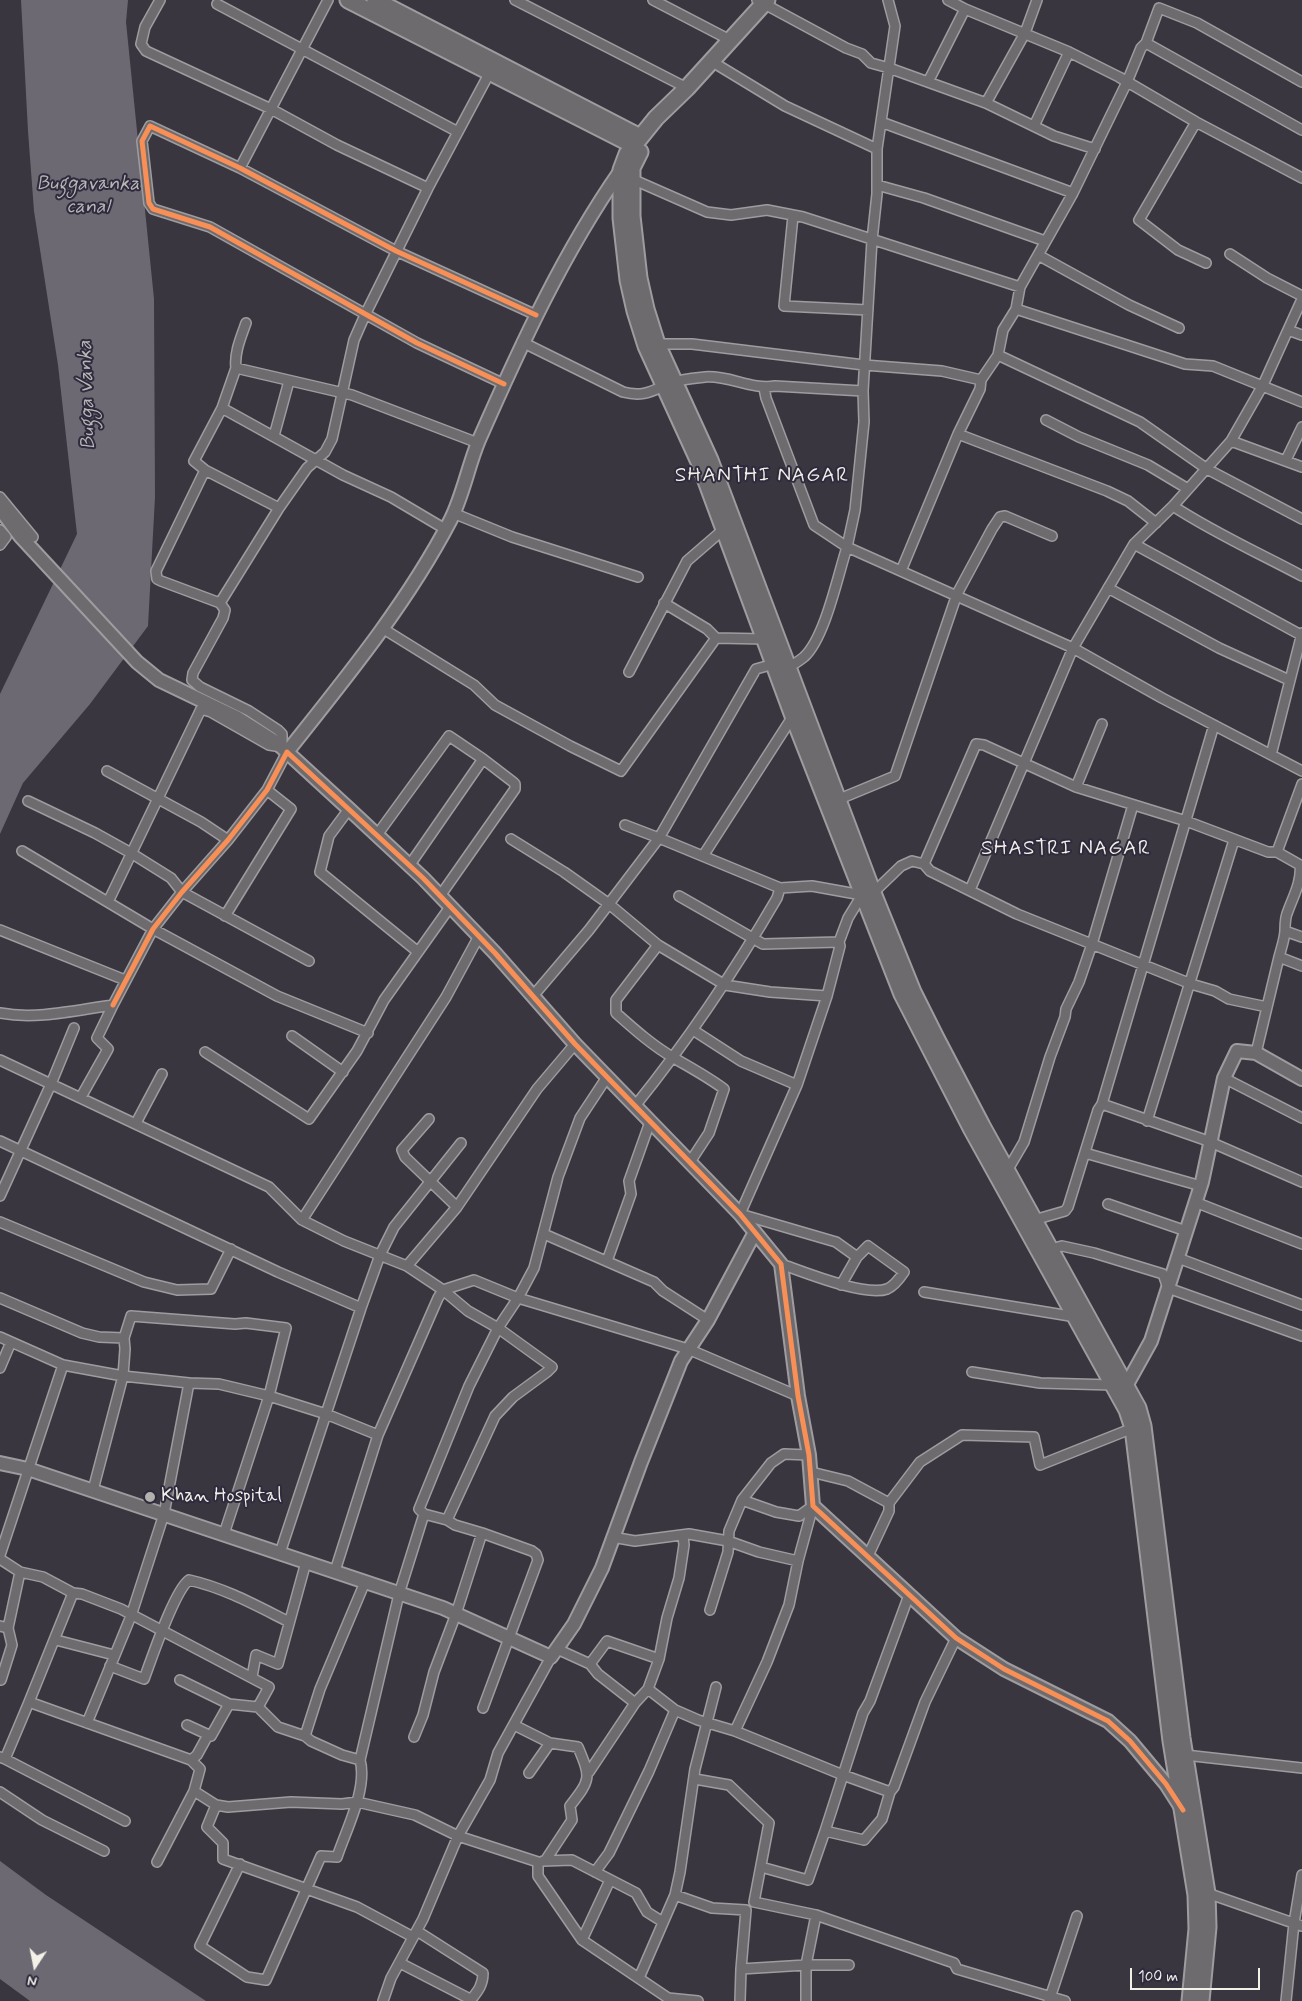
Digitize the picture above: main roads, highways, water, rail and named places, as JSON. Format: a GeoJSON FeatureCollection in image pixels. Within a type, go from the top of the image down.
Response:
{"type":"FeatureCollection","features":[{"type":"Feature","properties":{"kind":"main road"},"geometry":{"type":"LineString","coordinates":[[348,0],[490,72],[636,141]]}},
{"type":"Feature","properties":{"kind":"main road"},"geometry":{"type":"LineString","coordinates":[[375,0],[636,141]]}},
{"type":"Feature","properties":{"kind":"main road"},"geometry":{"type":"LineString","coordinates":[[762,1],[730,40],[636,141],[627,154],[621,218],[628,280],[646,346],[670,384],[710,460],[780,668],[793,716],[868,894],[913,992],[1050,1249],[1119,1388],[1133,1428],[1180,1760],[1207,1893],[1208,1927],[1201,2001]]}},
{"type":"Feature","properties":{"kind":"main road"},"geometry":{"type":"LineString","coordinates":[[626,174],[632,168],[637,155],[686,88]]}},
{"type":"Feature","properties":{"kind":"main road"},"geometry":{"type":"LineString","coordinates":[[626,174],[639,278],[646,309],[670,384],[765,640],[780,668],[837,800],[902,994],[971,1128],[1076,1317],[1119,1388],[1138,1408],[1143,1426],[1180,1760],[1183,1810],[1196,1895],[1197,1929],[1190,2001]]}},
{"type":"Feature","properties":{"kind":"water","name":"Buggavanka canal"},"geometry":{"type":"Polygon","coordinates":[[[21,0],[128,0],[126,22],[154,299],[155,497],[148,626],[90,704],[23,783],[0,834],[0,694],[77,534],[58,365],[34,211],[21,0]]]}},
{"type":"Feature","properties":{"kind":"water"},"geometry":{"type":"Polygon","coordinates":[[[0,1861],[46,1895],[206,2001],[30,2001],[0,1979],[0,1861]]]}},
{"type":"Feature","properties":{"kind":"place","name":"Khan Hospital"},"geometry":{"type":"Point","coordinates":[150,1497]}},
{"type":"Feature","properties":{"kind":"district","name":"SHANTHI NAGAR"},"geometry":{"type":"Point","coordinates":[762,477]}},
{"type":"Feature","properties":{"kind":"district","name":"SHASTRI NAGAR"},"geometry":{"type":"Point","coordinates":[1066,850]}},
{"type":"Feature","properties":{"kind":"water label","name":"Bugga Vanka"},"geometry":{"type":"Point","coordinates":[88,395]}}]}
